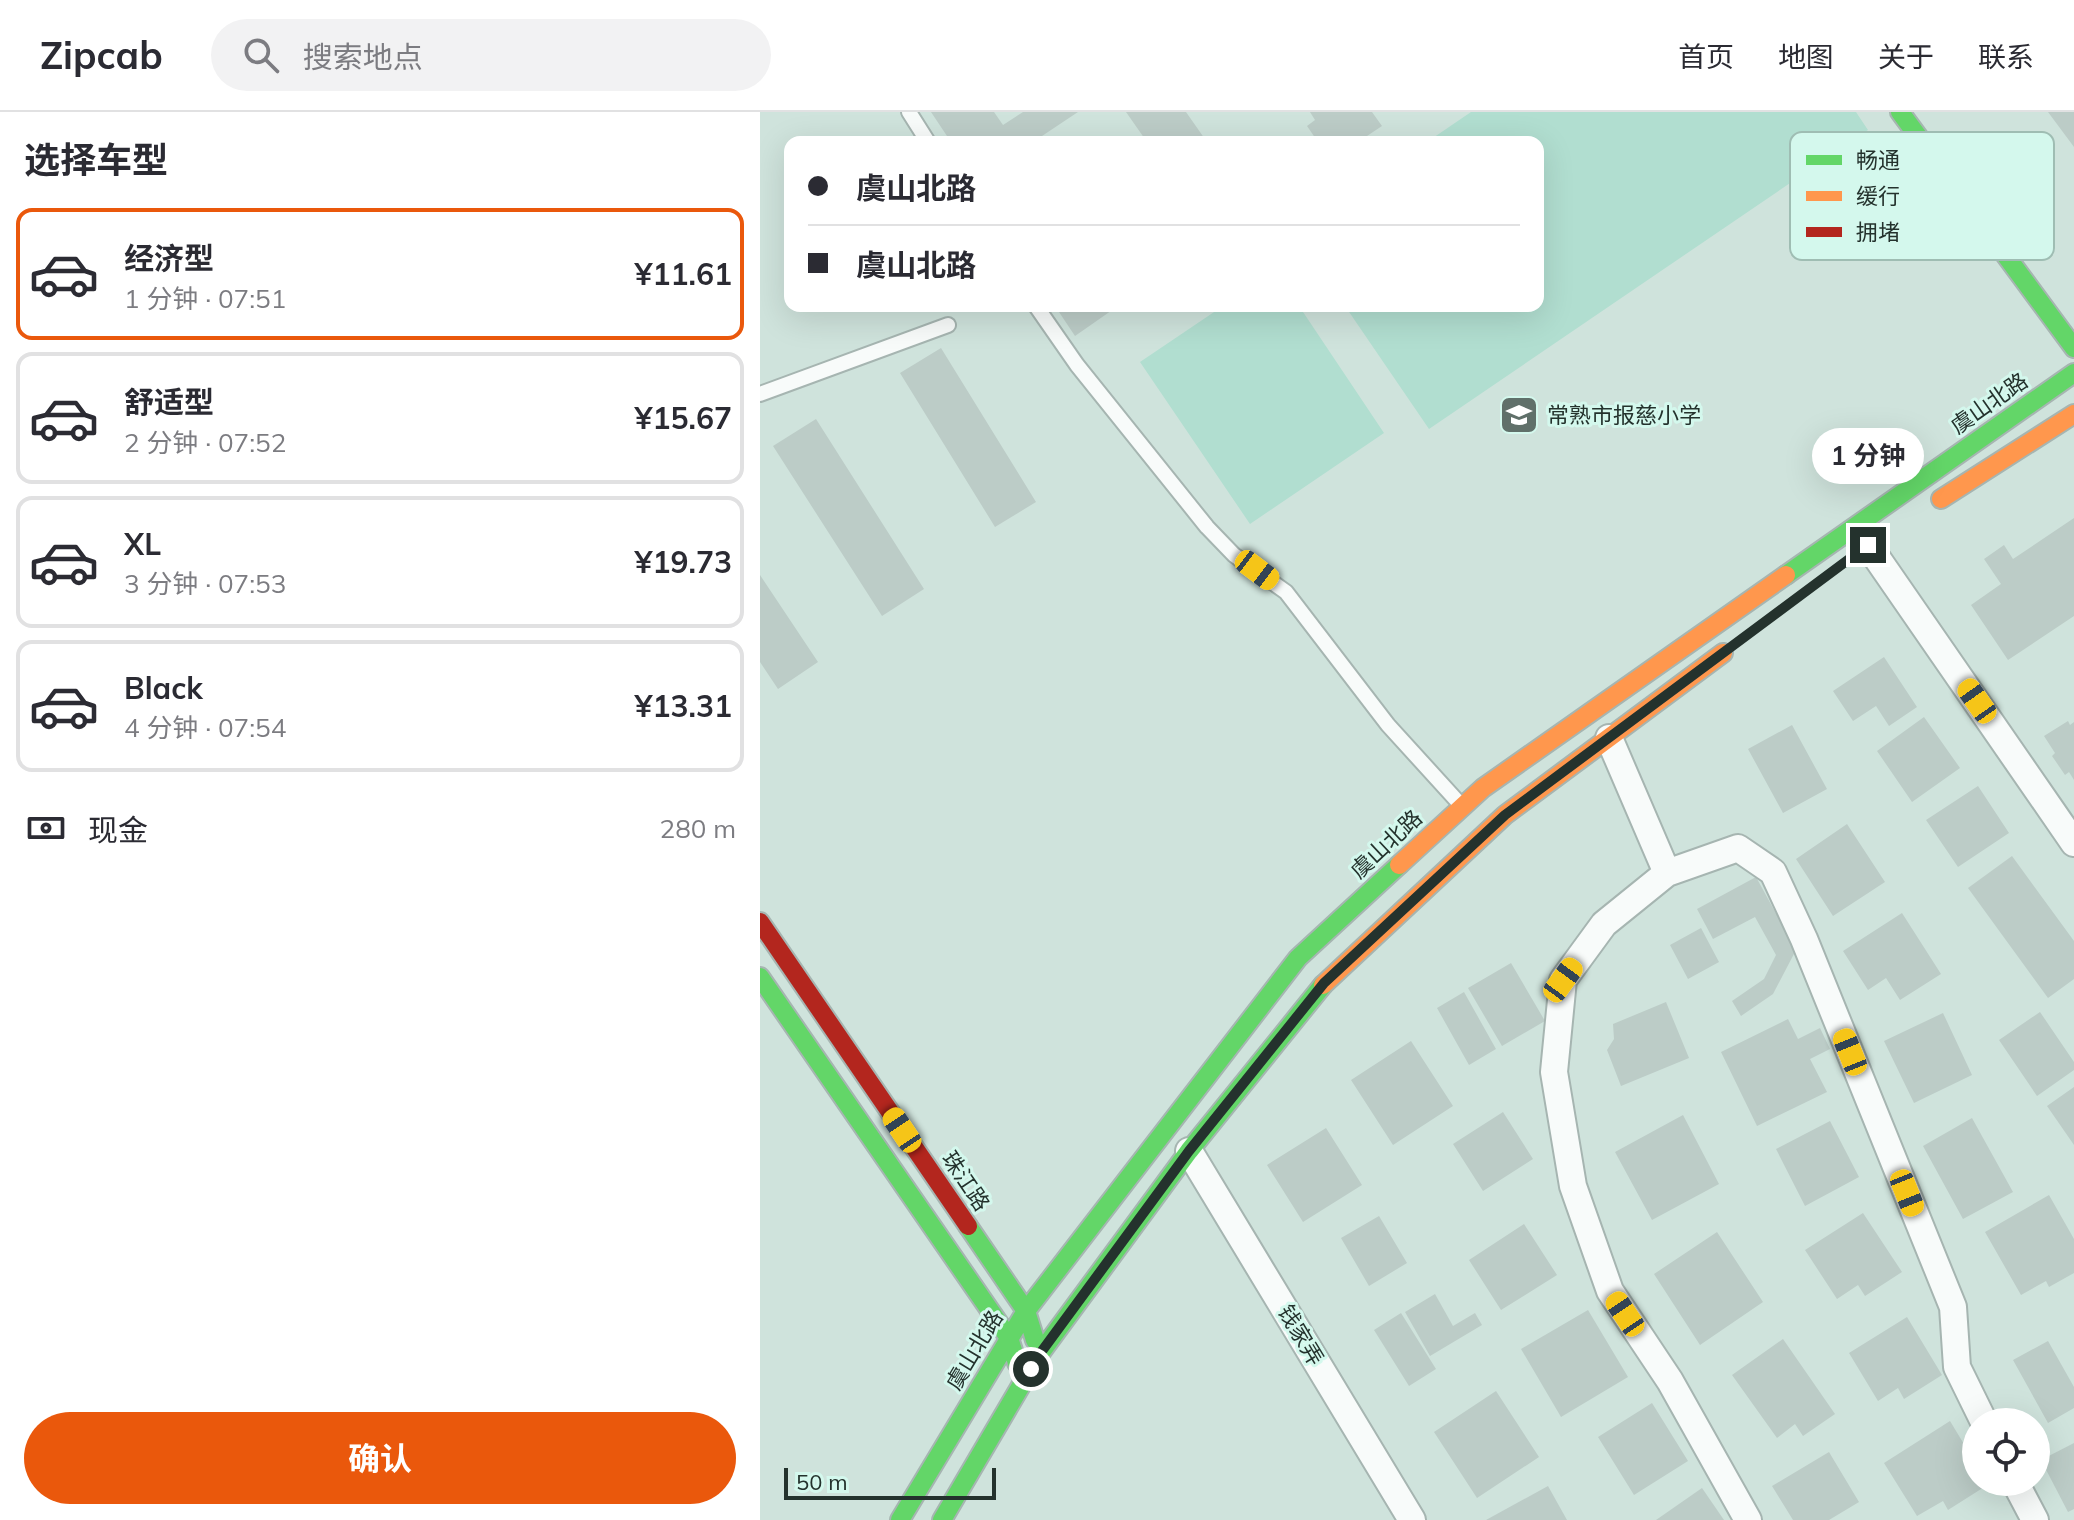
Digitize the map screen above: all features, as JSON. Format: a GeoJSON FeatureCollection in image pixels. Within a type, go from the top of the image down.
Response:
{"type":"FeatureCollection","features":[{"type":"Feature","properties":{"kind":"main road"},"geometry":{"type":"LineString","coordinates":[[1900,112],[1915,132]]}},
{"type":"Feature","properties":{"kind":"main road"},"geometry":{"type":"LineString","coordinates":[[2009,260],[2074,348]]}},
{"type":"Feature","properties":{"kind":"main road","name":"虞山北路"},"geometry":{"type":"LineString","coordinates":[[900,1520],[1026,1311],[1298,958],[1483,788],[2074,373]]}},
{"type":"Feature","properties":{"kind":"main road"},"geometry":{"type":"LineString","coordinates":[[1920,512],[2074,414]]}},
{"type":"Feature","properties":{"kind":"main road"},"geometry":{"type":"LineString","coordinates":[[942,1520],[1039,1355],[1189,1151],[1324,983],[1505,815],[1733,646]]}},
{"type":"Feature","properties":{"kind":"main road","name":"珠江路"},"geometry":{"type":"LineString","coordinates":[[760,922],[1026,1311],[1039,1355]]}},
{"type":"Feature","properties":{"kind":"main road"},"geometry":{"type":"LineString","coordinates":[[760,977],[1009,1338],[1024,1384]]}},
{"type":"Feature","properties":{"kind":"street"},"geometry":{"type":"LineString","coordinates":[[1869,546],[2074,843]]}},
{"type":"Feature","properties":{"kind":"street"},"geometry":{"type":"LineString","coordinates":[[1609,738],[1667,873]]}},
{"type":"Feature","properties":{"kind":"street"},"geometry":{"type":"LineString","coordinates":[[1748,1520],[1670,1381],[1610,1291],[1573,1186],[1554,1072],[1563,980],[1604,924],[1667,873],[1738,848],[1773,872],[1804,939],[1953,1307],[1957,1367],[1977,1408]]}},
{"type":"Feature","properties":{"kind":"street","name":"钱家弄"},"geometry":{"type":"LineString","coordinates":[[1189,1151],[1412,1520]]}},
{"type":"Feature","properties":{"kind":"street"},"geometry":{"type":"LineString","coordinates":[[2022,1496],[2035,1520]]}},
{"type":"Feature","properties":{"kind":"lane"},"geometry":{"type":"LineString","coordinates":[[909,112],[924,136]]}},
{"type":"Feature","properties":{"kind":"lane"},"geometry":{"type":"LineString","coordinates":[[1040,312],[1077,365],[1207,527],[1234,555],[1286,592],[1388,725],[1462,807]]}},
{"type":"Feature","properties":{"kind":"lane"},"geometry":{"type":"LineString","coordinates":[[760,394],[948,325]]}},
{"type":"Feature","properties":{"kind":"green space"},"geometry":{"type":"Polygon","coordinates":[[[1471,112],[1856,112],[1868,130],[1790,132],[1790,183],[1429,429],[1349,312],[1544,312],[1544,136],[1436,136],[1471,112]]]}},
{"type":"Feature","properties":{"kind":"green space"},"geometry":{"type":"Polygon","coordinates":[[[1214,312],[1303,312],[1384,433],[1250,524],[1140,362],[1214,312]]]}},
{"type":"Feature","properties":{"kind":"building"},"geometry":{"type":"Polygon","coordinates":[[[931,112],[994,112],[1003,125],[1023,112],[1078,112],[1042,136],[947,136],[931,112]]]}},
{"type":"Feature","properties":{"kind":"building"},"geometry":{"type":"Polygon","coordinates":[[[1126,112],[1186,112],[1203,136],[1143,136],[1126,112]]]}},
{"type":"Feature","properties":{"kind":"building"},"geometry":{"type":"Polygon","coordinates":[[[1310,112],[1372,112],[1382,126],[1367,136],[1314,136],[1307,126],[1315,120],[1310,112]]]}},
{"type":"Feature","properties":{"kind":"building"},"geometry":{"type":"Polygon","coordinates":[[[2048,112],[2074,112],[2074,147],[2048,112]]]}},
{"type":"Feature","properties":{"kind":"building"},"geometry":{"type":"Polygon","coordinates":[[[1059,312],[1109,312],[1075,336],[1059,312]]]}},
{"type":"Feature","properties":{"kind":"building"},"geometry":{"type":"Polygon","coordinates":[[[941,348],[1036,502],[995,527],[900,373],[941,348]]]}},
{"type":"Feature","properties":{"kind":"building"},"geometry":{"type":"Polygon","coordinates":[[[816,419],[924,589],[882,616],[773,446],[816,419]]]}},
{"type":"Feature","properties":{"kind":"building"},"geometry":{"type":"Polygon","coordinates":[[[2074,518],[2074,616],[2008,660],[1971,605],[2001,584],[1984,559],[2004,545],[2013,559],[2074,518]]]}},
{"type":"Feature","properties":{"kind":"building"},"geometry":{"type":"Polygon","coordinates":[[[760,575],[818,662],[778,689],[760,662],[760,575]]]}},
{"type":"Feature","properties":{"kind":"building"},"geometry":{"type":"Polygon","coordinates":[[[1884,657],[1917,707],[1889,726],[1876,706],[1853,721],[1833,691],[1884,657]]]}},
{"type":"Feature","properties":{"kind":"building"},"geometry":{"type":"Polygon","coordinates":[[[1924,717],[1960,768],[1912,802],[1877,751],[1924,717]]]}},
{"type":"Feature","properties":{"kind":"building"},"geometry":{"type":"Polygon","coordinates":[[[2068,721],[2070,725],[2074,722],[2074,780],[2069,772],[2065,775],[2052,756],[2055,753],[2044,736],[2068,721]]]}},
{"type":"Feature","properties":{"kind":"building"},"geometry":{"type":"Polygon","coordinates":[[[1792,725],[1827,789],[1783,813],[1748,749],[1792,725]]]}},
{"type":"Feature","properties":{"kind":"building"},"geometry":{"type":"Polygon","coordinates":[[[1978,786],[2009,833],[1958,867],[1926,820],[1978,786]]]}},
{"type":"Feature","properties":{"kind":"building"},"geometry":{"type":"Polygon","coordinates":[[[1847,824],[1885,882],[1833,916],[1796,859],[1847,824]]]}},
{"type":"Feature","properties":{"kind":"building"},"geometry":{"type":"Polygon","coordinates":[[[2012,856],[2074,941],[2074,979],[2048,998],[1968,888],[2012,856]]]}},
{"type":"Feature","properties":{"kind":"building"},"geometry":{"type":"Polygon","coordinates":[[[1756,877],[1796,950],[1773,994],[1741,1016],[1732,1001],[1764,979],[1776,955],[1755,917],[1713,939],[1697,909],[1756,877]]]}},
{"type":"Feature","properties":{"kind":"building"},"geometry":{"type":"Polygon","coordinates":[[[1902,913],[1941,974],[1900,1000],[1886,978],[1868,990],[1843,951],[1902,913]]]}},
{"type":"Feature","properties":{"kind":"building"},"geometry":{"type":"Polygon","coordinates":[[[1701,928],[1719,962],[1688,979],[1670,945],[1701,928]]]}},
{"type":"Feature","properties":{"kind":"building"},"geometry":{"type":"Polygon","coordinates":[[[1511,963],[1545,1021],[1502,1046],[1468,988],[1511,963]]]}},
{"type":"Feature","properties":{"kind":"building"},"geometry":{"type":"Polygon","coordinates":[[[1464,992],[1496,1049],[1469,1065],[1437,1008],[1464,992]]]}},
{"type":"Feature","properties":{"kind":"building"},"geometry":{"type":"Polygon","coordinates":[[[1666,1002],[1689,1058],[1621,1086],[1607,1050],[1614,1039],[1613,1024],[1666,1002]]]}},
{"type":"Feature","properties":{"kind":"building"},"geometry":{"type":"Polygon","coordinates":[[[2040,1012],[2074,1062],[2074,1070],[2037,1096],[1999,1040],[2040,1012]]]}},
{"type":"Feature","properties":{"kind":"building"},"geometry":{"type":"Polygon","coordinates":[[[1943,1013],[1972,1075],[1914,1103],[1884,1041],[1943,1013]]]}},
{"type":"Feature","properties":{"kind":"building"},"geometry":{"type":"Polygon","coordinates":[[[1788,1019],[1798,1039],[1820,1028],[1830,1049],[1810,1059],[1827,1092],[1757,1126],[1721,1052],[1788,1019]]]}},
{"type":"Feature","properties":{"kind":"building"},"geometry":{"type":"Polygon","coordinates":[[[1411,1041],[1453,1106],[1393,1145],[1351,1080],[1411,1041]]]}},
{"type":"Feature","properties":{"kind":"building"},"geometry":{"type":"Polygon","coordinates":[[[2074,1087],[2074,1145],[2047,1106],[2074,1087]]]}},
{"type":"Feature","properties":{"kind":"building"},"geometry":{"type":"Polygon","coordinates":[[[1503,1112],[1533,1159],[1483,1191],[1453,1144],[1503,1112]]]}},
{"type":"Feature","properties":{"kind":"building"},"geometry":{"type":"Polygon","coordinates":[[[1683,1115],[1719,1184],[1652,1220],[1615,1152],[1683,1115]]]}},
{"type":"Feature","properties":{"kind":"building"},"geometry":{"type":"Polygon","coordinates":[[[1972,1118],[2013,1192],[1963,1219],[1923,1146],[1972,1118]]]}},
{"type":"Feature","properties":{"kind":"building"},"geometry":{"type":"Polygon","coordinates":[[[1830,1121],[1859,1177],[1805,1206],[1776,1149],[1830,1121]]]}},
{"type":"Feature","properties":{"kind":"building"},"geometry":{"type":"Polygon","coordinates":[[[1326,1128],[1362,1185],[1303,1222],[1267,1165],[1326,1128]]]}},
{"type":"Feature","properties":{"kind":"building"},"geometry":{"type":"Polygon","coordinates":[[[2049,1195],[2074,1239],[2074,1273],[2049,1287],[2046,1281],[2021,1295],[1985,1232],[2049,1195]]]}},
{"type":"Feature","properties":{"kind":"building"},"geometry":{"type":"Polygon","coordinates":[[[1863,1213],[1902,1272],[1865,1296],[1858,1285],[1837,1299],[1805,1250],[1863,1213]]]}},
{"type":"Feature","properties":{"kind":"building"},"geometry":{"type":"Polygon","coordinates":[[[1379,1216],[1407,1263],[1369,1286],[1341,1238],[1379,1216]]]}},
{"type":"Feature","properties":{"kind":"building"},"geometry":{"type":"Polygon","coordinates":[[[1524,1224],[1557,1275],[1501,1310],[1469,1260],[1524,1224]]]}},
{"type":"Feature","properties":{"kind":"building"},"geometry":{"type":"Polygon","coordinates":[[[1717,1232],[1763,1302],[1700,1345],[1654,1274],[1717,1232]]]}},
{"type":"Feature","properties":{"kind":"building"},"geometry":{"type":"Polygon","coordinates":[[[1435,1294],[1453,1326],[1475,1313],[1482,1325],[1430,1356],[1405,1312],[1435,1294]]]}},
{"type":"Feature","properties":{"kind":"building"},"geometry":{"type":"Polygon","coordinates":[[[1588,1310],[1628,1377],[1561,1417],[1521,1349],[1588,1310]]]}},
{"type":"Feature","properties":{"kind":"building"},"geometry":{"type":"Polygon","coordinates":[[[1401,1313],[1436,1369],[1409,1386],[1374,1330],[1401,1313]]]}},
{"type":"Feature","properties":{"kind":"building"},"geometry":{"type":"Polygon","coordinates":[[[1907,1317],[1942,1375],[1904,1399],[1898,1388],[1878,1401],[1849,1353],[1907,1317]]]}},
{"type":"Feature","properties":{"kind":"building"},"geometry":{"type":"Polygon","coordinates":[[[1783,1339],[1835,1414],[1803,1436],[1795,1424],[1777,1438],[1732,1375],[1783,1339]]]}},
{"type":"Feature","properties":{"kind":"building"},"geometry":{"type":"Polygon","coordinates":[[[2048,1341],[2074,1387],[2074,1408],[2050,1422],[2050,1408],[2040,1408],[2013,1360],[2048,1341]]]}},
{"type":"Feature","properties":{"kind":"building"},"geometry":{"type":"Polygon","coordinates":[[[1496,1391],[1539,1457],[1477,1498],[1434,1432],[1496,1391]]]}},
{"type":"Feature","properties":{"kind":"building"},"geometry":{"type":"Polygon","coordinates":[[[1652,1403],[1688,1461],[1634,1495],[1598,1437],[1652,1403]]]}},
{"type":"Feature","properties":{"kind":"building"},"geometry":{"type":"Polygon","coordinates":[[[1950,1421],[1962,1441],[1962,1496],[1970,1496],[1948,1510],[1943,1501],[1917,1516],[1884,1463],[1950,1421]]]}},
{"type":"Feature","properties":{"kind":"building"},"geometry":{"type":"Polygon","coordinates":[[[2074,1443],[2074,1509],[2068,1512],[2050,1477],[2050,1455],[2074,1443]]]}},
{"type":"Feature","properties":{"kind":"building"},"geometry":{"type":"Polygon","coordinates":[[[1829,1452],[1859,1502],[1829,1520],[1793,1520],[1772,1486],[1829,1452]]]}},
{"type":"Feature","properties":{"kind":"building"},"geometry":{"type":"Polygon","coordinates":[[[1548,1486],[1567,1520],[1486,1520],[1548,1486]]]}},
{"type":"Feature","properties":{"kind":"building"},"geometry":{"type":"Polygon","coordinates":[[[1702,1488],[1724,1520],[1656,1520],[1702,1488]]]}},
{"type":"Feature","properties":{"kind":"traffic: fast"},"geometry":{"type":"LineString","coordinates":[[1900,112],[1915,132]]}},
{"type":"Feature","properties":{"kind":"traffic: fast"},"geometry":{"type":"LineString","coordinates":[[2009,260],[2074,348]]}},
{"type":"Feature","properties":{"kind":"traffic: fast"},"geometry":{"type":"LineString","coordinates":[[1786,575],[2074,373]]}},
{"type":"Feature","properties":{"kind":"traffic: fast"},"geometry":{"type":"LineString","coordinates":[[900,1520],[1026,1311],[1298,958],[1399,865]]}},
{"type":"Feature","properties":{"kind":"traffic: fast"},"geometry":{"type":"LineString","coordinates":[[760,977],[1009,1338],[1017,1363]]}},
{"type":"Feature","properties":{"kind":"traffic: fast"},"geometry":{"type":"LineString","coordinates":[[942,1520],[1039,1355],[1189,1151],[1323,985]]}},
{"type":"Feature","properties":{"kind":"traffic: fast"},"geometry":{"type":"LineString","coordinates":[[968,1226],[1026,1311],[1035,1340]]}},
{"type":"Feature","properties":{"kind":"traffic: slow"},"geometry":{"type":"LineString","coordinates":[[1941,499],[2074,414]]}},
{"type":"Feature","properties":{"kind":"traffic: slow"},"geometry":{"type":"LineString","coordinates":[[1399,865],[1483,788],[1786,575]]}},
{"type":"Feature","properties":{"kind":"traffic: slow"},"geometry":{"type":"LineString","coordinates":[[1323,985],[1505,815],[1723,653]]}},
{"type":"Feature","properties":{"kind":"traffic: jam"},"geometry":{"type":"LineString","coordinates":[[760,922],[968,1226]]}},
{"type":"Feature","properties":{"kind":"place","name":"常熟市报慈小学"},"geometry":{"type":"Point","coordinates":[1519,415]}},
{"type":"Feature","properties":{"kind":"route"},"geometry":{"type":"LineString","coordinates":[[1031,1369],[1189,1151],[1324,983],[1505,815],[1868,545]]}}]}
